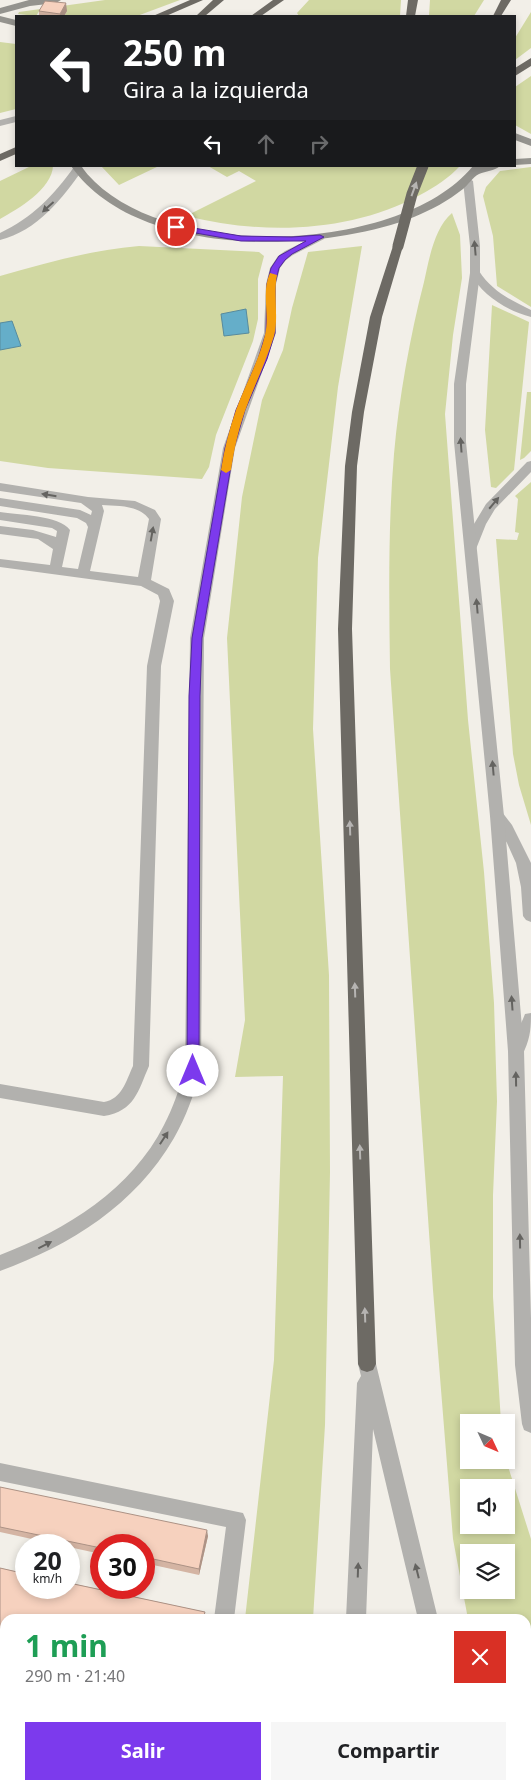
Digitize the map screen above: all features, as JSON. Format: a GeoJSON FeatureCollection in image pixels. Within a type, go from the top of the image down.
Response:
{"type":"FeatureCollection","features":[{"type":"Feature","properties":{"kind":"highway"},"geometry":{"type":"LineString","coordinates":[[160,15],[198,0]]}},
{"type":"Feature","properties":{"kind":"highway"},"geometry":{"type":"LineString","coordinates":[[201,15],[219,0]]}},
{"type":"Feature","properties":{"kind":"highway"},"geometry":{"type":"LineString","coordinates":[[256,15],[279,0]]}},
{"type":"Feature","properties":{"kind":"highway"},"geometry":{"type":"LineString","coordinates":[[411,15],[413,0]]}},
{"type":"Feature","properties":{"kind":"highway"},"geometry":{"type":"LineString","coordinates":[[498,15],[506,0]]}},
{"type":"Feature","properties":{"kind":"highway"},"geometry":{"type":"LineString","coordinates":[[516,72],[531,61]]}},
{"type":"Feature","properties":{"kind":"highway"},"geometry":{"type":"LineString","coordinates":[[0,158],[15,150]]}},
{"type":"Feature","properties":{"kind":"highway"},"geometry":{"type":"LineString","coordinates":[[367,1364],[345,630],[351,466],[358,412],[376,317],[412,194],[423,167]]}},
{"type":"Feature","properties":{"kind":"street"},"geometry":{"type":"LineString","coordinates":[[0,11],[30,3],[56,0]]}},
{"type":"Feature","properties":{"kind":"street"},"geometry":{"type":"LineString","coordinates":[[0,2],[30,3]]}},
{"type":"Feature","properties":{"kind":"street"},"geometry":{"type":"LineString","coordinates":[[0,19],[15,23]]}},
{"type":"Feature","properties":{"kind":"street"},"geometry":{"type":"LineString","coordinates":[[0,123],[15,119]]}},
{"type":"Feature","properties":{"kind":"street"},"geometry":{"type":"LineString","coordinates":[[516,136],[531,143]]}},
{"type":"Feature","properties":{"kind":"street"},"geometry":{"type":"LineString","coordinates":[[516,162],[531,161]]}},
{"type":"Feature","properties":{"kind":"street"},"geometry":{"type":"LineString","coordinates":[[0,237],[29,223],[44,211],[54,202],[77,168],[102,192],[121,206],[152,220],[176,227],[241,238],[292,240],[345,234],[400,219],[443,199],[474,173],[492,167]]}},
{"type":"Feature","properties":{"kind":"street"},"geometry":{"type":"LineString","coordinates":[[474,173],[475,273],[460,384],[460,442],[498,816],[516,1051],[524,1365],[531,1424]]}},
{"type":"Feature","properties":{"kind":"street"},"geometry":{"type":"LineString","coordinates":[[0,1263],[27,1254],[57,1239],[87,1220],[120,1193],[147,1164],[168,1133],[184,1099],[193,1071],[197,638],[229,448],[270,333],[271,284],[275,268],[282,258],[289,253],[320,237]]}},
{"type":"Feature","properties":{"kind":"street"},"geometry":{"type":"LineString","coordinates":[[475,273],[479,282],[490,292],[531,314]]}},
{"type":"Feature","properties":{"kind":"street"},"geometry":{"type":"LineString","coordinates":[[472,546],[480,524],[490,507],[531,466]]}},
{"type":"Feature","properties":{"kind":"street"},"geometry":{"type":"LineString","coordinates":[[0,487],[138,506],[152,513],[155,519],[144,582]]}},
{"type":"Feature","properties":{"kind":"street"},"geometry":{"type":"LineString","coordinates":[[83,574],[98,511],[97,507],[84,500]]}},
{"type":"Feature","properties":{"kind":"street"},"geometry":{"type":"LineString","coordinates":[[0,502],[80,514],[92,521],[94,527]]}},
{"type":"Feature","properties":{"kind":"street"},"geometry":{"type":"LineString","coordinates":[[0,516],[60,526],[64,530],[64,534],[54,570]]}},
{"type":"Feature","properties":{"kind":"street"},"geometry":{"type":"LineString","coordinates":[[0,530],[43,536],[56,543],[60,549]]}},
{"type":"Feature","properties":{"kind":"street"},"geometry":{"type":"LineString","coordinates":[[0,563],[144,582],[164,592],[167,601],[154,666],[141,1066],[126,1100],[120,1106],[112,1109],[0,1091]]}},
{"type":"Feature","properties":{"kind":"street"},"geometry":{"type":"LineString","coordinates":[[498,816],[512,836],[522,856],[529,878],[531,916]]}},
{"type":"Feature","properties":{"kind":"street"},"geometry":{"type":"LineString","coordinates":[[516,1051],[531,1019]]}},
{"type":"Feature","properties":{"kind":"street"},"geometry":{"type":"LineString","coordinates":[[521,1290],[531,1305]]}},
{"type":"Feature","properties":{"kind":"street"},"geometry":{"type":"LineString","coordinates":[[356,1614],[367,1364]]}},
{"type":"Feature","properties":{"kind":"street"},"geometry":{"type":"LineString","coordinates":[[367,1364],[427,1614]]}},
{"type":"Feature","properties":{"kind":"street"},"geometry":{"type":"LineString","coordinates":[[0,1472],[236,1520],[225,1614]]}},
{"type":"Feature","properties":{"kind":"green space"},"geometry":{"type":"Polygon","coordinates":[[[105,0],[180,0],[140,15],[65,15],[67,11],[40,10],[37,15],[27,15],[18,14],[19,12],[105,0]]]}},
{"type":"Feature","properties":{"kind":"green space"},"geometry":{"type":"Polygon","coordinates":[[[309,0],[401,0],[400,15],[298,15],[297,13],[309,0]]]}},
{"type":"Feature","properties":{"kind":"green space"},"geometry":{"type":"Polygon","coordinates":[[[430,0],[484,0],[475,15],[429,15],[430,0]]]}},
{"type":"Feature","properties":{"kind":"green space"},"geometry":{"type":"Polygon","coordinates":[[[531,12],[531,48],[516,59],[516,36],[531,12]]]}},
{"type":"Feature","properties":{"kind":"green space"},"geometry":{"type":"Polygon","coordinates":[[[0,42],[15,44],[15,109],[0,113],[0,42]]]}},
{"type":"Feature","properties":{"kind":"green space"},"geometry":{"type":"Polygon","coordinates":[[[531,76],[531,134],[516,126],[516,86],[531,76]]]}},
{"type":"Feature","properties":{"kind":"green space"},"geometry":{"type":"Polygon","coordinates":[[[29,167],[53,167],[47,183],[41,190],[16,210],[0,219],[0,181],[29,167]]]}},
{"type":"Feature","properties":{"kind":"green space"},"geometry":{"type":"Polygon","coordinates":[[[102,167],[157,167],[119,185],[102,167]]]}},
{"type":"Feature","properties":{"kind":"green space"},"geometry":{"type":"Polygon","coordinates":[[[210,167],[459,167],[431,189],[393,208],[365,217],[335,223],[275,228],[215,222],[186,216],[256,181],[239,171],[227,177],[210,167]]]}},
{"type":"Feature","properties":{"kind":"green space"},"geometry":{"type":"Polygon","coordinates":[[[531,167],[531,307],[497,286],[493,236],[483,196],[486,187],[500,171],[531,167]]]}},
{"type":"Feature","properties":{"kind":"green space"},"geometry":{"type":"Polygon","coordinates":[[[452,213],[460,235],[462,278],[453,335],[445,414],[468,720],[484,872],[494,1003],[497,1101],[493,1195],[493,1297],[500,1414],[460,1414],[460,1469],[509,1469],[512,1479],[460,1479],[460,1534],[515,1534],[515,1488],[531,1539],[531,1614],[467,1614],[464,1599],[515,1599],[515,1544],[460,1544],[460,1576],[453,1539],[433,1290],[390,669],[389,588],[394,454],[402,389],[414,324],[428,264],[437,236],[446,219],[452,213]]]}},
{"type":"Feature","properties":{"kind":"green space"},"geometry":{"type":"Polygon","coordinates":[[[139,246],[259,252],[264,256],[258,279],[258,319],[253,341],[216,435],[209,467],[202,479],[48,468],[0,461],[0,276],[86,254],[139,246]]]}},
{"type":"Feature","properties":{"kind":"green space"},"geometry":{"type":"Polygon","coordinates":[[[362,246],[338,387],[318,558],[313,729],[329,975],[330,1172],[325,1425],[313,1614],[246,1614],[274,1360],[283,1076],[235,1077],[245,1020],[227,638],[242,497],[262,400],[283,350],[292,308],[308,252],[362,246]]]}},
{"type":"Feature","properties":{"kind":"green space"},"geometry":{"type":"Polygon","coordinates":[[[492,305],[529,322],[514,470],[496,488],[491,487],[485,430],[492,305]]]}},
{"type":"Feature","properties":{"kind":"green space"},"geometry":{"type":"Polygon","coordinates":[[[527,392],[531,392],[531,451],[520,460],[527,392]]]}},
{"type":"Feature","properties":{"kind":"green space"},"geometry":{"type":"Polygon","coordinates":[[[531,482],[531,825],[519,785],[513,754],[496,539],[517,540],[519,533],[515,532],[518,499],[515,496],[531,482]]]}},
{"type":"Feature","properties":{"kind":"water"},"geometry":{"type":"Polygon","coordinates":[[[246,309],[249,333],[224,336],[221,314],[246,309]]]}},
{"type":"Feature","properties":{"kind":"water"},"geometry":{"type":"Polygon","coordinates":[[[12,321],[21,346],[0,350],[0,323],[12,321]]]}},
{"type":"Feature","properties":{"kind":"building"},"geometry":{"type":"Polygon","coordinates":[[[45,1],[66,3],[60,14],[39,11],[45,1]]]}},
{"type":"Feature","properties":{"kind":"building"},"geometry":{"type":"Polygon","coordinates":[[[0,1487],[207,1530],[199,1569],[155,1559],[155,1534],[90,1534],[90,1546],[80,1544],[80,1534],[34,1534],[0,1527],[0,1487]]]}},
{"type":"Feature","properties":{"kind":"building"},"geometry":{"type":"Polygon","coordinates":[[[0,1568],[15,1571],[15,1599],[80,1599],[80,1585],[90,1587],[90,1599],[144,1599],[205,1612],[204,1614],[0,1614],[0,1568]]]}},
{"type":"Feature","properties":{"kind":"slow traffic"},"geometry":{"type":"LineString","coordinates":[[226,470],[229,448],[241,410],[262,359],[270,333],[271,284],[273,275]]}},
{"type":"Feature","properties":{"kind":"route"},"geometry":{"type":"LineString","coordinates":[[176,227],[224,237],[266,240],[320,237],[289,253],[278,262],[275,268],[271,284],[270,333],[229,448],[197,638],[193,1071]]}}]}
